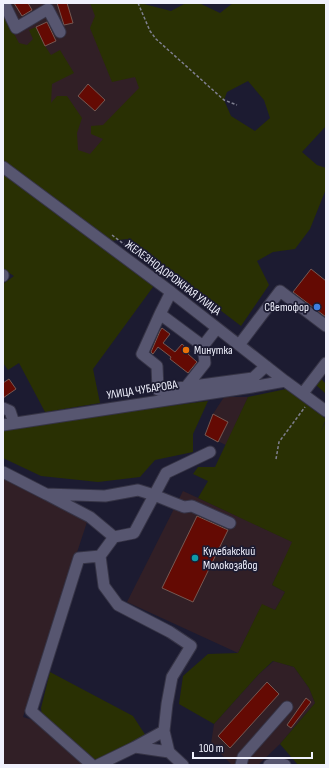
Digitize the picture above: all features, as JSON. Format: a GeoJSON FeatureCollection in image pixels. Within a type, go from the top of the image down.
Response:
{"type":"FeatureCollection","features":[{"type":"Feature","properties":{"kind":"street"},"geometry":{"type":"LineString","coordinates":[[4,3],[16,28],[48,9],[60,32]]}},
{"type":"Feature","properties":{"kind":"street","name":"ЖЕЛЕЗНОДОРОЖНАЯ УЛИЦА"},"geometry":{"type":"LineString","coordinates":[[3,167],[171,292],[285,381],[326,410]]}},
{"type":"Feature","properties":{"kind":"street"},"geometry":{"type":"LineString","coordinates":[[239,345],[280,291],[326,326]]}},
{"type":"Feature","properties":{"kind":"street"},"geometry":{"type":"LineString","coordinates":[[171,292],[142,354],[157,366],[158,390],[185,392],[253,378],[266,366]]}},
{"type":"Feature","properties":{"kind":"street"},"geometry":{"type":"LineString","coordinates":[[160,314],[203,346]]}},
{"type":"Feature","properties":{"kind":"street"},"geometry":{"type":"LineString","coordinates":[[185,392],[205,363],[203,346],[217,328]]}},
{"type":"Feature","properties":{"kind":"street"},"geometry":{"type":"LineString","coordinates":[[307,396],[326,363]]}},
{"type":"Feature","properties":{"kind":"street","name":"УЛИЦА ЧУБАРОВА"},"geometry":{"type":"LineString","coordinates":[[8,424],[185,392],[285,381]]}},
{"type":"Feature","properties":{"kind":"street"},"geometry":{"type":"LineString","coordinates":[[3,408],[10,411],[8,424]]}},
{"type":"Feature","properties":{"kind":"street"},"geometry":{"type":"LineString","coordinates":[[183,765],[169,752],[164,731],[172,677],[191,646],[170,632],[118,605],[104,586],[100,556],[114,537],[134,533],[166,473],[210,452]]}},
{"type":"Feature","properties":{"kind":"street"},"geometry":{"type":"LineString","coordinates":[[3,472],[90,517],[114,537]]}},
{"type":"Feature","properties":{"kind":"street"},"geometry":{"type":"LineString","coordinates":[[46,494],[105,496],[138,490],[184,507],[192,506],[230,523]]}},
{"type":"Feature","properties":{"kind":"street"},"geometry":{"type":"LineString","coordinates":[[92,765],[31,711],[79,558],[100,556]]}},
{"type":"Feature","properties":{"kind":"street"},"geometry":{"type":"LineString","coordinates":[[241,765],[242,757],[287,707]]}},
{"type":"Feature","properties":{"kind":"street"},"geometry":{"type":"LineString","coordinates":[[98,765],[136,747],[164,731]]}},
{"type":"Feature","properties":{"kind":"street"},"geometry":{"type":"LineString","coordinates":[[136,747],[169,752]]}},
{"type":"Feature","properties":{"kind":"street"},"geometry":{"type":"LineString","coordinates":[[269,765],[285,765]]}},
{"type":"Feature","properties":{"kind":"path"},"geometry":{"type":"LineString","coordinates":[[138,3],[150,31],[156,39],[224,100],[237,105]]}},
{"type":"Feature","properties":{"kind":"path"},"geometry":{"type":"LineString","coordinates":[[112,235],[129,248]]}},
{"type":"Feature","properties":{"kind":"path"},"geometry":{"type":"LineString","coordinates":[[276,459],[279,442],[307,396]]}},
{"type":"Feature","properties":{"kind":"shaded area"},"geometry":{"type":"Polygon","coordinates":[[[14,3],[126,3],[203,112],[80,191],[3,10],[14,3]]]}},
{"type":"Feature","properties":{"kind":"shaded area"},"geometry":{"type":"Polygon","coordinates":[[[224,397],[248,397],[226,445],[205,435],[213,414],[224,397]]]}},
{"type":"Feature","properties":{"kind":"shaded area"},"geometry":{"type":"Polygon","coordinates":[[[3,477],[87,522],[23,717],[36,721],[87,765],[3,765],[3,477]]]}},
{"type":"Feature","properties":{"kind":"shaded area"},"geometry":{"type":"Polygon","coordinates":[[[183,491],[293,542],[272,585],[285,592],[275,610],[262,605],[238,653],[127,602],[183,491]]]}},
{"type":"Feature","properties":{"kind":"shaded area"},"geometry":{"type":"Polygon","coordinates":[[[274,661],[294,667],[309,688],[315,703],[280,744],[258,765],[232,765],[211,744],[214,724],[259,674],[274,661]]]}},
{"type":"Feature","properties":{"kind":"green space"},"geometry":{"type":"Polygon","coordinates":[[[90,3],[140,3],[171,11],[186,3],[199,3],[220,13],[233,3],[326,3],[326,126],[302,152],[317,165],[326,168],[326,189],[310,229],[295,249],[273,252],[257,261],[269,285],[241,326],[127,239],[110,241],[3,163],[3,6],[11,28],[19,43],[27,45],[33,39],[29,30],[36,27],[51,55],[60,50],[74,73],[52,84],[51,103],[57,96],[67,96],[82,118],[77,133],[78,150],[90,154],[103,139],[91,134],[91,126],[103,125],[139,88],[135,77],[112,82],[90,28],[95,16],[90,3]],[[248,81],[227,92],[224,100],[231,116],[255,131],[270,118],[264,100],[248,81]]]}},
{"type":"Feature","properties":{"kind":"green space"},"geometry":{"type":"Polygon","coordinates":[[[3,172],[152,284],[153,287],[93,369],[100,403],[45,412],[19,363],[8,370],[3,363],[3,284],[14,276],[3,269],[3,172]]]}},
{"type":"Feature","properties":{"kind":"green space"},"geometry":{"type":"Polygon","coordinates":[[[318,376],[326,384],[326,394],[315,384],[318,376]]]}},
{"type":"Feature","properties":{"kind":"green space"},"geometry":{"type":"Polygon","coordinates":[[[286,389],[326,419],[320,433],[326,421],[326,765],[298,765],[280,744],[315,703],[309,688],[294,667],[273,661],[259,674],[214,724],[179,704],[183,676],[208,654],[238,653],[262,604],[275,610],[285,592],[272,585],[292,542],[198,498],[208,481],[193,474],[198,467],[215,467],[248,397],[286,389]]]}},
{"type":"Feature","properties":{"kind":"green space"},"geometry":{"type":"Polygon","coordinates":[[[208,401],[193,434],[193,452],[155,460],[140,477],[98,482],[41,476],[3,458],[3,430],[208,401]]]}},
{"type":"Feature","properties":{"kind":"green space"},"geometry":{"type":"Polygon","coordinates":[[[50,672],[133,716],[146,736],[100,760],[91,759],[42,716],[41,708],[50,672]]]}},
{"type":"Feature","properties":{"kind":"building"},"geometry":{"type":"Polygon","coordinates":[[[14,3],[28,3],[32,10],[22,16],[14,3]]]}},
{"type":"Feature","properties":{"kind":"building"},"geometry":{"type":"Polygon","coordinates":[[[57,3],[67,3],[73,23],[64,25],[57,3]]]}},
{"type":"Feature","properties":{"kind":"building"},"geometry":{"type":"Polygon","coordinates":[[[47,22],[56,41],[45,46],[36,27],[47,22]]]}},
{"type":"Feature","properties":{"kind":"building"},"geometry":{"type":"Polygon","coordinates":[[[88,84],[105,100],[95,111],[78,96],[88,84]]]}},
{"type":"Feature","properties":{"kind":"building","name":"Светофор"},"geometry":{"type":"Polygon","coordinates":[[[311,269],[326,281],[326,317],[293,292],[311,269]]]}},
{"type":"Feature","properties":{"kind":"building"},"geometry":{"type":"Polygon","coordinates":[[[162,328],[170,334],[163,343],[175,352],[182,344],[190,351],[188,354],[197,362],[188,373],[170,359],[171,357],[158,347],[153,354],[151,352],[162,328]]]}},
{"type":"Feature","properties":{"kind":"building"},"geometry":{"type":"Polygon","coordinates":[[[9,379],[16,389],[3,398],[3,383],[9,379]]]}},
{"type":"Feature","properties":{"kind":"building"},"geometry":{"type":"Polygon","coordinates":[[[213,414],[228,422],[218,442],[205,435],[213,414]]]}},
{"type":"Feature","properties":{"kind":"building","name":"Кулебакский Молокозавод"},"geometry":{"type":"Polygon","coordinates":[[[197,516],[228,530],[193,602],[162,588],[197,516]]]}},
{"type":"Feature","properties":{"kind":"building"},"geometry":{"type":"Polygon","coordinates":[[[267,682],[279,694],[230,748],[218,736],[267,682]]]}},
{"type":"Feature","properties":{"kind":"building"},"geometry":{"type":"Polygon","coordinates":[[[306,698],[311,702],[291,728],[287,725],[306,698]]]}},
{"type":"Feature","properties":{"kind":"place","name":"Светофор"},"geometry":{"type":"Point","coordinates":[317,307]}},
{"type":"Feature","properties":{"kind":"place","name":"Минутка"},"geometry":{"type":"Point","coordinates":[186,350]}},
{"type":"Feature","properties":{"kind":"place","name":"Кулебакский Молокозавод"},"geometry":{"type":"Point","coordinates":[195,558]}}]}
